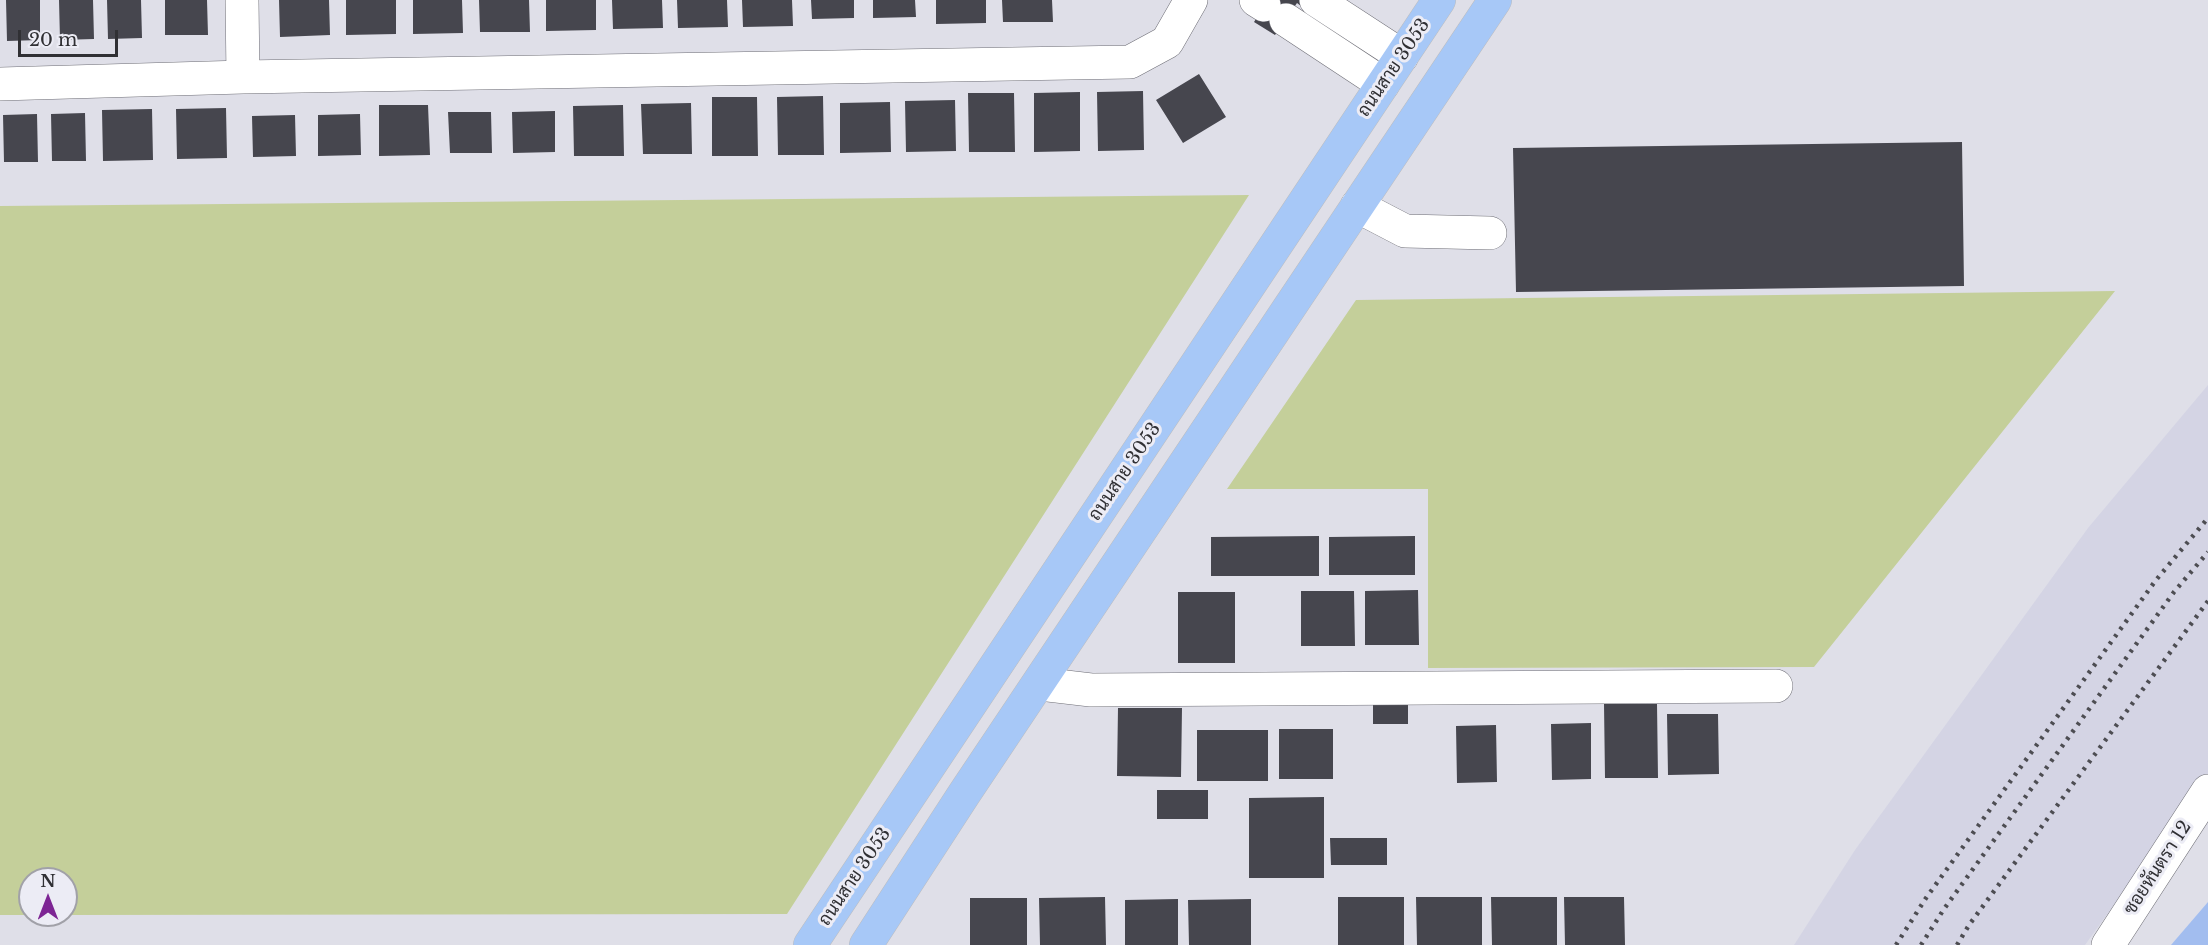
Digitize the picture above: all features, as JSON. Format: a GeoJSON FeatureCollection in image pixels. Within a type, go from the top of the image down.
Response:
{"type":"FeatureCollection","features":[{"type":"Feature","properties":{"kind":"main road","name":"ถนนสาย 3053"},"geometry":{"type":"LineString","coordinates":[[810,945],[1439,0]]}},
{"type":"Feature","properties":{"kind":"main road"},"geometry":{"type":"LineString","coordinates":[[866,945],[964,794],[1040,684],[1495,0]]}},
{"type":"Feature","properties":{"kind":"street"},"geometry":{"type":"LineString","coordinates":[[242,0],[243,77]]}},
{"type":"Feature","properties":{"kind":"street"},"geometry":{"type":"LineString","coordinates":[[0,84],[243,77],[1130,62],[1167,42],[1191,0]]}},
{"type":"Feature","properties":{"kind":"street"},"geometry":{"type":"LineString","coordinates":[[1316,0],[1402,56]]}},
{"type":"Feature","properties":{"kind":"street"},"geometry":{"type":"LineString","coordinates":[[1269,8],[1383,84]]}},
{"type":"Feature","properties":{"kind":"street"},"geometry":{"type":"LineString","coordinates":[[1357,206],[1405,231],[1490,233]]}},
{"type":"Feature","properties":{"kind":"street"},"geometry":{"type":"LineString","coordinates":[[1040,684],[1091,690],[1776,686]]}},
{"type":"Feature","properties":{"kind":"street","name":"ซอยหันตรา 12"},"geometry":{"type":"LineString","coordinates":[[2108,945],[2208,791]]}},
{"type":"Feature","properties":{"kind":"shaded area"},"geometry":{"type":"Polygon","coordinates":[[[2208,385],[2208,774],[2085,945],[1794,945],[1855,850],[2088,528],[2208,385]]]}},
{"type":"Feature","properties":{"kind":"green space"},"geometry":{"type":"Polygon","coordinates":[[[1249,195],[787,914],[78,915],[78,867],[18,867],[18,915],[0,915],[0,206],[1249,195]]]}},
{"type":"Feature","properties":{"kind":"green space"},"geometry":{"type":"Polygon","coordinates":[[[2115,291],[1814,667],[1428,668],[1428,489],[1227,489],[1356,300],[2115,291]]]}},
{"type":"Feature","properties":{"kind":"water"},"geometry":{"type":"Polygon","coordinates":[[[2208,902],[2208,945],[2171,945],[2208,902]]]}},
{"type":"Feature","properties":{"kind":"building"},"geometry":{"type":"Polygon","coordinates":[[[6,0],[40,0],[40,40],[7,41],[6,0]]]}},
{"type":"Feature","properties":{"kind":"building"},"geometry":{"type":"Polygon","coordinates":[[[59,0],[93,0],[94,39],[60,40],[59,0]]]}},
{"type":"Feature","properties":{"kind":"building"},"geometry":{"type":"Polygon","coordinates":[[[107,0],[141,0],[142,38],[108,39],[107,0]]]}},
{"type":"Feature","properties":{"kind":"building"},"geometry":{"type":"Polygon","coordinates":[[[165,0],[207,0],[208,35],[165,35],[165,0]]]}},
{"type":"Feature","properties":{"kind":"building"},"geometry":{"type":"Polygon","coordinates":[[[279,0],[329,0],[330,35],[280,37],[279,0]]]}},
{"type":"Feature","properties":{"kind":"building"},"geometry":{"type":"Polygon","coordinates":[[[346,0],[396,0],[396,34],[346,35],[346,0]]]}},
{"type":"Feature","properties":{"kind":"building"},"geometry":{"type":"Polygon","coordinates":[[[413,0],[462,0],[463,33],[413,34],[413,0]]]}},
{"type":"Feature","properties":{"kind":"building"},"geometry":{"type":"Polygon","coordinates":[[[479,0],[529,0],[530,32],[480,32],[479,0]]]}},
{"type":"Feature","properties":{"kind":"building"},"geometry":{"type":"Polygon","coordinates":[[[546,0],[596,0],[596,30],[546,31],[546,0]]]}},
{"type":"Feature","properties":{"kind":"building"},"geometry":{"type":"Polygon","coordinates":[[[612,0],[662,0],[663,28],[613,29],[612,0]]]}},
{"type":"Feature","properties":{"kind":"building"},"geometry":{"type":"Polygon","coordinates":[[[677,0],[727,0],[728,27],[678,28],[677,0]]]}},
{"type":"Feature","properties":{"kind":"building"},"geometry":{"type":"Polygon","coordinates":[[[742,0],[792,0],[793,26],[743,27],[742,0]]]}},
{"type":"Feature","properties":{"kind":"building"},"geometry":{"type":"Polygon","coordinates":[[[811,0],[854,0],[854,18],[812,19],[811,0]]]}},
{"type":"Feature","properties":{"kind":"building"},"geometry":{"type":"Polygon","coordinates":[[[873,0],[915,0],[916,17],[873,18],[873,0]]]}},
{"type":"Feature","properties":{"kind":"building"},"geometry":{"type":"Polygon","coordinates":[[[936,0],[986,0],[986,23],[936,24],[936,0]]]}},
{"type":"Feature","properties":{"kind":"building"},"geometry":{"type":"Polygon","coordinates":[[[1002,0],[1052,0],[1053,22],[1003,22],[1002,0]]]}},
{"type":"Feature","properties":{"kind":"building"},"geometry":{"type":"Polygon","coordinates":[[[1268,0],[1305,0],[1301,6],[1297,3],[1275,35],[1254,22],[1268,0]]]}},
{"type":"Feature","properties":{"kind":"building"},"geometry":{"type":"Polygon","coordinates":[[[1199,74],[1226,117],[1183,143],[1156,100],[1199,74]]]}},
{"type":"Feature","properties":{"kind":"building"},"geometry":{"type":"Polygon","coordinates":[[[1143,91],[1144,150],[1098,151],[1097,92],[1143,91]]]}},
{"type":"Feature","properties":{"kind":"building"},"geometry":{"type":"Polygon","coordinates":[[[1080,92],[1080,151],[1034,152],[1034,93],[1080,92]]]}},
{"type":"Feature","properties":{"kind":"building"},"geometry":{"type":"Polygon","coordinates":[[[968,93],[1014,93],[1015,152],[969,152],[968,93]]]}},
{"type":"Feature","properties":{"kind":"building"},"geometry":{"type":"Polygon","coordinates":[[[823,96],[824,155],[778,155],[777,97],[823,96]]]}},
{"type":"Feature","properties":{"kind":"building"},"geometry":{"type":"Polygon","coordinates":[[[712,97],[757,97],[758,156],[712,156],[712,97]]]}},
{"type":"Feature","properties":{"kind":"building"},"geometry":{"type":"Polygon","coordinates":[[[955,100],[956,151],[906,152],[905,101],[955,100]]]}},
{"type":"Feature","properties":{"kind":"building"},"geometry":{"type":"Polygon","coordinates":[[[890,102],[891,152],[840,153],[840,103],[890,102]]]}},
{"type":"Feature","properties":{"kind":"building"},"geometry":{"type":"Polygon","coordinates":[[[691,103],[692,154],[643,154],[641,104],[691,103]]]}},
{"type":"Feature","properties":{"kind":"building"},"geometry":{"type":"Polygon","coordinates":[[[379,105],[428,105],[430,155],[379,156],[379,105]]]}},
{"type":"Feature","properties":{"kind":"building"},"geometry":{"type":"Polygon","coordinates":[[[623,105],[624,156],[574,156],[573,106],[623,105]]]}},
{"type":"Feature","properties":{"kind":"building"},"geometry":{"type":"Polygon","coordinates":[[[226,108],[227,158],[177,159],[176,109],[226,108]]]}},
{"type":"Feature","properties":{"kind":"building"},"geometry":{"type":"Polygon","coordinates":[[[152,109],[153,160],[103,161],[102,110],[152,109]]]}},
{"type":"Feature","properties":{"kind":"building"},"geometry":{"type":"Polygon","coordinates":[[[555,111],[555,152],[513,153],[512,112],[555,111]]]}},
{"type":"Feature","properties":{"kind":"building"},"geometry":{"type":"Polygon","coordinates":[[[448,112],[491,112],[492,153],[450,153],[448,112]]]}},
{"type":"Feature","properties":{"kind":"building"},"geometry":{"type":"Polygon","coordinates":[[[85,113],[86,161],[52,161],[51,114],[85,113]]]}},
{"type":"Feature","properties":{"kind":"building"},"geometry":{"type":"Polygon","coordinates":[[[37,114],[38,162],[4,162],[3,115],[37,114]]]}},
{"type":"Feature","properties":{"kind":"building"},"geometry":{"type":"Polygon","coordinates":[[[360,114],[361,155],[318,156],[318,115],[360,114]]]}},
{"type":"Feature","properties":{"kind":"building"},"geometry":{"type":"Polygon","coordinates":[[[295,115],[296,156],[253,157],[252,116],[295,115]]]}},
{"type":"Feature","properties":{"kind":"building"},"geometry":{"type":"Polygon","coordinates":[[[1962,142],[1964,286],[1516,292],[1513,148],[1962,142]]]}},
{"type":"Feature","properties":{"kind":"building"},"geometry":{"type":"Polygon","coordinates":[[[1319,536],[1319,576],[1211,576],[1211,537],[1319,536]]]}},
{"type":"Feature","properties":{"kind":"building"},"geometry":{"type":"Polygon","coordinates":[[[1415,536],[1415,575],[1329,575],[1329,537],[1415,536]]]}},
{"type":"Feature","properties":{"kind":"building"},"geometry":{"type":"Polygon","coordinates":[[[1418,590],[1419,645],[1365,645],[1365,591],[1418,590]]]}},
{"type":"Feature","properties":{"kind":"building"},"geometry":{"type":"Polygon","coordinates":[[[1301,591],[1354,591],[1355,646],[1301,646],[1301,591]]]}},
{"type":"Feature","properties":{"kind":"building"},"geometry":{"type":"Polygon","coordinates":[[[1178,592],[1235,592],[1235,663],[1178,663],[1178,592]]]}},
{"type":"Feature","properties":{"kind":"building"},"geometry":{"type":"Polygon","coordinates":[[[1373,703],[1408,703],[1408,724],[1373,724],[1373,703]]]}},
{"type":"Feature","properties":{"kind":"building"},"geometry":{"type":"Polygon","coordinates":[[[1604,704],[1657,704],[1658,778],[1605,778],[1604,704]]]}},
{"type":"Feature","properties":{"kind":"building"},"geometry":{"type":"Polygon","coordinates":[[[1118,708],[1182,708],[1181,777],[1117,776],[1118,708]]]}},
{"type":"Feature","properties":{"kind":"building"},"geometry":{"type":"Polygon","coordinates":[[[1667,714],[1718,714],[1719,774],[1668,775],[1667,714]]]}},
{"type":"Feature","properties":{"kind":"building"},"geometry":{"type":"Polygon","coordinates":[[[1591,723],[1591,779],[1552,780],[1551,724],[1591,723]]]}},
{"type":"Feature","properties":{"kind":"building"},"geometry":{"type":"Polygon","coordinates":[[[1496,725],[1497,782],[1457,783],[1456,726],[1496,725]]]}},
{"type":"Feature","properties":{"kind":"building"},"geometry":{"type":"Polygon","coordinates":[[[1279,729],[1333,729],[1333,779],[1279,779],[1279,729]]]}},
{"type":"Feature","properties":{"kind":"building"},"geometry":{"type":"Polygon","coordinates":[[[1197,730],[1268,730],[1268,781],[1197,781],[1197,730]]]}},
{"type":"Feature","properties":{"kind":"building"},"geometry":{"type":"Polygon","coordinates":[[[1157,790],[1208,790],[1208,819],[1157,819],[1157,790]]]}},
{"type":"Feature","properties":{"kind":"building"},"geometry":{"type":"Polygon","coordinates":[[[1324,797],[1324,878],[1249,878],[1249,798],[1324,797]]]}},
{"type":"Feature","properties":{"kind":"building"},"geometry":{"type":"Polygon","coordinates":[[[1330,838],[1387,838],[1387,865],[1331,865],[1330,838]]]}},
{"type":"Feature","properties":{"kind":"building"},"geometry":{"type":"Polygon","coordinates":[[[1105,897],[1106,945],[1040,945],[1039,898],[1105,897]]]}},
{"type":"Feature","properties":{"kind":"building"},"geometry":{"type":"Polygon","coordinates":[[[1338,897],[1404,897],[1404,945],[1338,945],[1338,897]]]}},
{"type":"Feature","properties":{"kind":"building"},"geometry":{"type":"Polygon","coordinates":[[[1416,897],[1482,897],[1482,945],[1417,945],[1416,897]]]}},
{"type":"Feature","properties":{"kind":"building"},"geometry":{"type":"Polygon","coordinates":[[[1491,897],[1557,897],[1557,945],[1492,945],[1491,897]]]}},
{"type":"Feature","properties":{"kind":"building"},"geometry":{"type":"Polygon","coordinates":[[[1564,897],[1624,897],[1625,945],[1565,945],[1564,897]]]}},
{"type":"Feature","properties":{"kind":"building"},"geometry":{"type":"Polygon","coordinates":[[[970,898],[1027,898],[1027,945],[970,945],[970,898]]]}},
{"type":"Feature","properties":{"kind":"building"},"geometry":{"type":"Polygon","coordinates":[[[1178,899],[1178,945],[1125,945],[1125,900],[1178,899]]]}},
{"type":"Feature","properties":{"kind":"building"},"geometry":{"type":"Polygon","coordinates":[[[1251,899],[1251,945],[1189,945],[1188,900],[1251,899]]]}},
{"type":"Feature","properties":{"kind":"railway"},"geometry":{"type":"LineString","coordinates":[[1896,945],[1926,898],[2156,580],[2208,518]]}},
{"type":"Feature","properties":{"kind":"railway"},"geometry":{"type":"LineString","coordinates":[[1921,945],[1944,909],[2174,592],[2208,552]]}},
{"type":"Feature","properties":{"kind":"railway"},"geometry":{"type":"LineString","coordinates":[[1957,945],[1969,925],[2208,601]]}}]}
